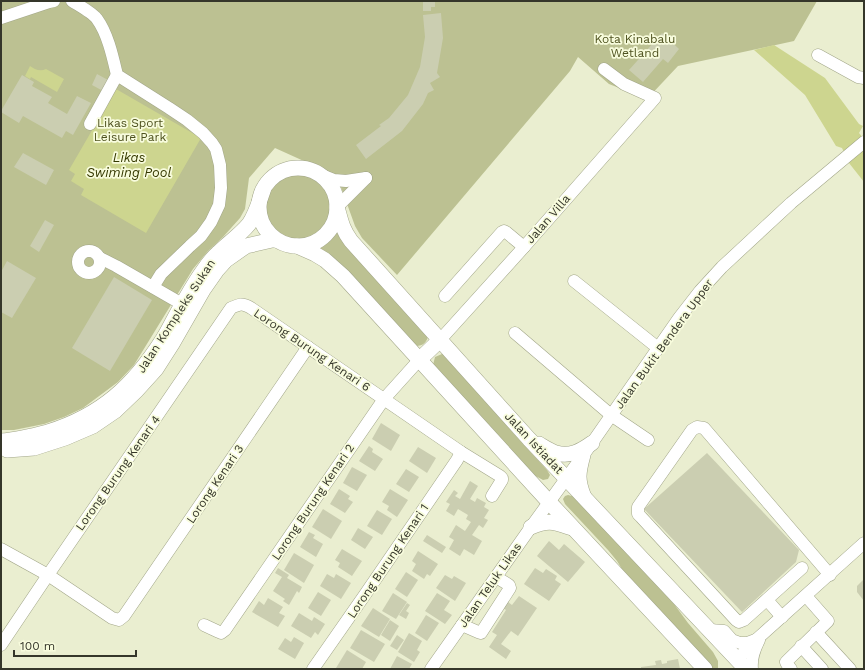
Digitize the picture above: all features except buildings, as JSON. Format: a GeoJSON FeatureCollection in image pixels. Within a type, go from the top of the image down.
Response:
{"type":"FeatureCollection","features":[{"type":"Feature","properties":{"kind":"main road"},"geometry":{"type":"LineString","coordinates":[[297,246],[309,245],[320,239],[330,230],[335,219],[337,207],[335,194],[329,183],[319,174],[307,169],[294,169],[282,172],[271,180],[263,191],[260,204],[261,218],[267,230],[276,240],[297,246],[316,254],[334,267],[343,276],[705,669]]}},
{"type":"Feature","properties":{"kind":"main road","name":"Jalan Kompleks Sukan"},"geometry":{"type":"LineString","coordinates":[[1,441],[32,437],[73,423],[94,412],[116,396],[135,378],[163,338],[193,284],[213,259],[249,224],[255,215],[263,191]]}},
{"type":"Feature","properties":{"kind":"main road","name":"Jalan Istiadat"},"geometry":{"type":"LineString","coordinates":[[337,207],[341,224],[351,241],[529,439],[709,630],[738,666]]}},
{"type":"Feature","properties":{"kind":"main road","name":"Jalan Kompleks Sukan"},"geometry":{"type":"LineString","coordinates":[[1,450],[34,448],[65,438],[93,426],[115,411],[156,369],[203,290],[226,260],[246,246],[276,240]]}},
{"type":"Feature","properties":{"kind":"main road"},"geometry":{"type":"LineString","coordinates":[[420,359],[440,340]]}},
{"type":"Feature","properties":{"kind":"main road"},"geometry":{"type":"LineString","coordinates":[[529,439],[556,453],[561,454],[580,452],[587,449]]}},
{"type":"Feature","properties":{"kind":"main road"},"geometry":{"type":"LineString","coordinates":[[584,498],[580,486],[579,470],[587,449]]}},
{"type":"Feature","properties":{"kind":"main road"},"geometry":{"type":"LineString","coordinates":[[531,528],[542,522],[556,522],[575,529]]}},
{"type":"Feature","properties":{"kind":"street"},"geometry":{"type":"LineString","coordinates":[[1,18],[54,1]]}},
{"type":"Feature","properties":{"kind":"street"},"geometry":{"type":"LineString","coordinates":[[72,1],[97,18],[112,54],[117,75],[90,124]]}},
{"type":"Feature","properties":{"kind":"street"},"geometry":{"type":"LineString","coordinates":[[818,55],[858,77],[864,78]]}},
{"type":"Feature","properties":{"kind":"street","name":"Jalan Villa"},"geometry":{"type":"LineString","coordinates":[[440,340],[655,98],[624,84],[604,69]]}},
{"type":"Feature","properties":{"kind":"street"},"geometry":{"type":"LineString","coordinates":[[117,75],[187,120],[203,133],[216,149],[220,165],[221,188],[219,205],[211,222],[201,236],[161,274],[153,287]]}},
{"type":"Feature","properties":{"kind":"street","name":"Jalan Bukit Bendera Upper"},"geometry":{"type":"LineString","coordinates":[[550,502],[700,290],[722,267],[791,202],[864,142]]}},
{"type":"Feature","properties":{"kind":"street"},"geometry":{"type":"LineString","coordinates":[[319,174],[334,180],[346,181],[366,178],[337,207]]}},
{"type":"Feature","properties":{"kind":"street"},"geometry":{"type":"LineString","coordinates":[[445,296],[502,232],[506,232],[524,247]]}},
{"type":"Feature","properties":{"kind":"street"},"geometry":{"type":"LineString","coordinates":[[100,258],[182,304]]}},
{"type":"Feature","properties":{"kind":"street"},"geometry":{"type":"LineString","coordinates":[[574,281],[658,348]]}},
{"type":"Feature","properties":{"kind":"street","name":"Lorong Burung Kenari 6"},"geometry":{"type":"LineString","coordinates":[[238,304],[243,304],[251,308],[461,452],[500,476],[502,478],[492,496]]}},
{"type":"Feature","properties":{"kind":"street","name":"Lorong Burung Kenari 4"},"geometry":{"type":"LineString","coordinates":[[1,645],[231,308],[238,304]]}},
{"type":"Feature","properties":{"kind":"street"},"geometry":{"type":"LineString","coordinates":[[515,334],[611,415],[648,440]]}},
{"type":"Feature","properties":{"kind":"street","name":"Lorong Kenari 3"},"geometry":{"type":"LineString","coordinates":[[48,575],[112,618],[119,620],[124,616],[308,347]]}},
{"type":"Feature","properties":{"kind":"street","name":"Lorong Burung Kenari 2"},"geometry":{"type":"LineString","coordinates":[[204,625],[221,633],[225,630],[384,399],[420,359]]}},
{"type":"Feature","properties":{"kind":"street"},"geometry":{"type":"LineString","coordinates":[[802,568],[744,620],[739,622],[638,514],[638,507],[692,430],[697,427],[704,428],[830,574]]}},
{"type":"Feature","properties":{"kind":"street","name":"Lorong Burung Kenari 1"},"geometry":{"type":"LineString","coordinates":[[313,669],[457,460],[461,452]]}},
{"type":"Feature","properties":{"kind":"street","name":"Jalan Teluk Likas"},"geometry":{"type":"LineString","coordinates":[[431,669],[550,502]]}},
{"type":"Feature","properties":{"kind":"street"},"geometry":{"type":"LineString","coordinates":[[738,666],[745,651],[864,543]]}},
{"type":"Feature","properties":{"kind":"street"},"geometry":{"type":"LineString","coordinates":[[1,550],[48,575]]}},
{"type":"Feature","properties":{"kind":"street"},"geometry":{"type":"LineString","coordinates":[[462,625],[481,633],[510,588],[509,585],[496,577]]}},
{"type":"Feature","properties":{"kind":"street"},"geometry":{"type":"LineString","coordinates":[[792,669],[786,662],[828,621],[806,596]]}},
{"type":"Feature","properties":{"kind":"street"},"geometry":{"type":"LineString","coordinates":[[767,600],[782,617]]}},
{"type":"Feature","properties":{"kind":"street"},"geometry":{"type":"LineString","coordinates":[[709,630],[724,631],[732,640],[740,644],[759,638]]}},
{"type":"Feature","properties":{"kind":"street"},"geometry":{"type":"LineString","coordinates":[[816,632],[850,669]]}},
{"type":"Feature","properties":{"kind":"street"},"geometry":{"type":"LineString","coordinates":[[752,669],[752,656],[759,638]]}},
{"type":"Feature","properties":{"kind":"street"},"geometry":{"type":"LineString","coordinates":[[801,646],[822,669]]}},
{"type":"Feature","properties":{"kind":"street"},"geometry":{"type":"LineString","coordinates":[[690,653],[693,669]]}},
{"type":"Feature","properties":{"kind":"green space","name":"Likas Sport Leisure Park"},"geometry":{"type":"Polygon","coordinates":[[[1,1],[817,1],[794,41],[678,66],[647,99],[609,84],[578,57],[570,71],[397,275],[362,238],[355,226],[337,176],[275,148],[249,178],[245,209],[240,218],[193,269],[134,365],[118,382],[83,408],[64,417],[44,424],[14,430],[1,430],[1,1]]]}},
{"type":"Feature","properties":{"kind":"green space"},"geometry":{"type":"Polygon","coordinates":[[[299,174],[312,177],[323,184],[330,195],[333,208],[330,221],[323,232],[312,239],[299,242],[286,239],[275,232],[268,221],[265,208],[268,195],[275,184],[286,177],[299,174]]]}},
{"type":"Feature","properties":{"kind":"green space"},"geometry":{"type":"Polygon","coordinates":[[[337,229],[428,336],[424,343],[416,346],[314,248],[324,243],[337,229]]]}},
{"type":"Feature","properties":{"kind":"green space"},"geometry":{"type":"Polygon","coordinates":[[[445,354],[547,470],[550,475],[548,479],[543,480],[532,474],[433,365],[435,357],[445,354]]]}},
{"type":"Feature","properties":{"kind":"green space"},"geometry":{"type":"Polygon","coordinates":[[[568,495],[581,501],[674,604],[713,652],[718,661],[718,669],[710,669],[630,582],[608,550],[565,504],[563,499],[568,495]]]}},
{"type":"Feature","properties":{"kind":"water"},"geometry":{"type":"Polygon","coordinates":[[[774,45],[825,78],[859,124],[863,126],[859,133],[864,139],[864,182],[849,163],[842,148],[836,146],[805,95],[754,50],[774,45]]]}},
{"type":"Feature","properties":{"kind":"water"},"geometry":{"type":"Polygon","coordinates":[[[30,66],[39,70],[46,69],[64,79],[57,92],[31,77],[30,79],[25,76],[30,66]]]}},
{"type":"Feature","properties":{"kind":"water","name":"Likas Swiming Pool"},"geometry":{"type":"Polygon","coordinates":[[[116,89],[201,138],[146,233],[81,195],[84,189],[71,181],[75,174],[69,170],[116,89]]]}},
{"type":"Feature","properties":{"kind":"park label","name":"Kota Kinabalu Wetland"},"geometry":{"type":"Point","coordinates":[635,46]}}]}
